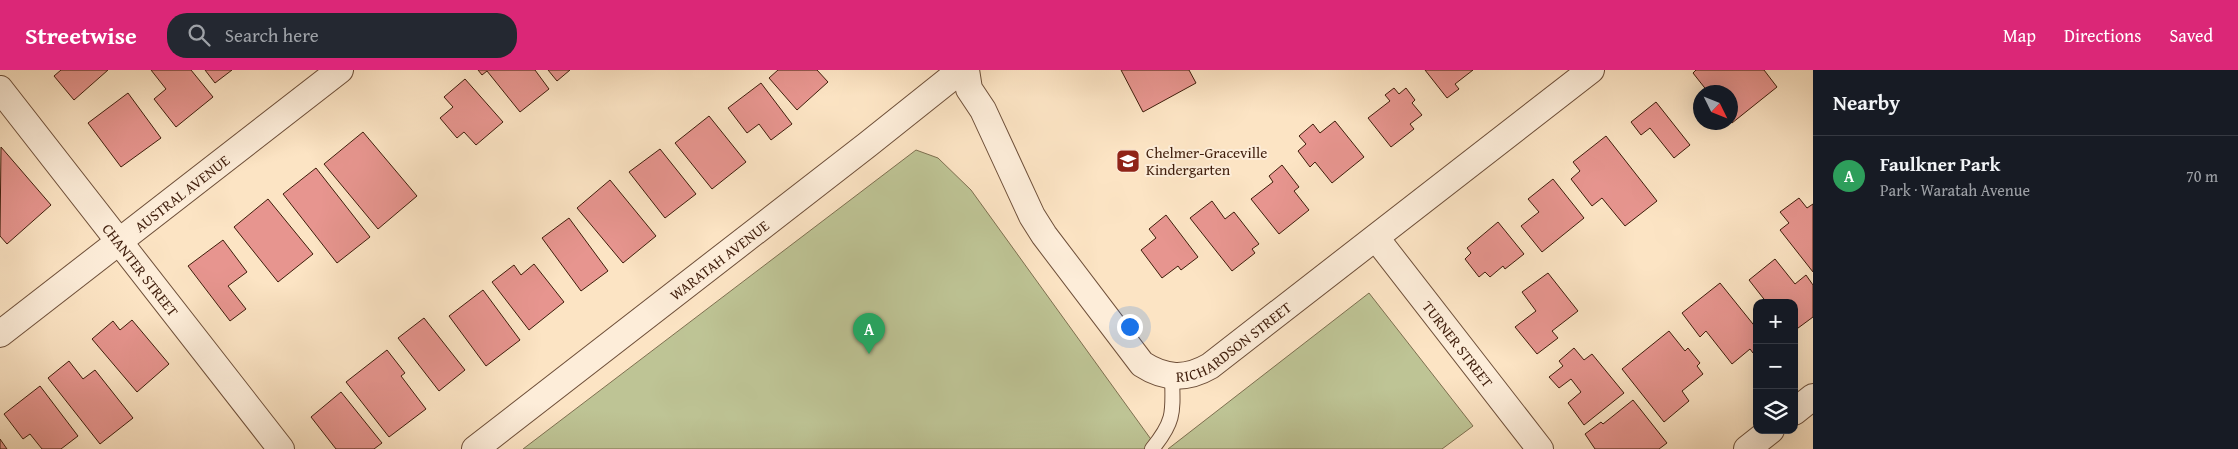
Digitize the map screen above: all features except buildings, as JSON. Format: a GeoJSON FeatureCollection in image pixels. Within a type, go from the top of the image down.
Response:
{"type":"FeatureCollection","features":[{"type":"Feature","properties":{"kind":"street","name":"AUSTRAL AVENUE"},"geometry":{"type":"LineString","coordinates":[[0,334],[340,70]]}},
{"type":"Feature","properties":{"kind":"street","name":"WARATAH AVENUE"},"geometry":{"type":"LineString","coordinates":[[475,449],[961,70]]}},
{"type":"Feature","properties":{"kind":"street","name":"RICHARDSON STREET"},"geometry":{"type":"LineString","coordinates":[[966,70],[969,89],[984,110],[1032,216],[1044,235],[1142,364],[1172,377],[1193,375],[1210,366],[1591,70]]}},
{"type":"Feature","properties":{"kind":"street","name":"CHANTER STREET"},"geometry":{"type":"LineString","coordinates":[[0,89],[281,449]]}},
{"type":"Feature","properties":{"kind":"street","name":"TURNER STREET"},"geometry":{"type":"LineString","coordinates":[[1376,238],[1540,449]]}},
{"type":"Feature","properties":{"kind":"street"},"geometry":{"type":"LineString","coordinates":[[1798,409],[1813,397]]}},
{"type":"Feature","properties":{"kind":"street"},"geometry":{"type":"LineString","coordinates":[[1747,449],[1766,434]]}},
{"type":"Feature","properties":{"kind":"lane"},"geometry":{"type":"LineString","coordinates":[[1152,449],[1170,424],[1173,412],[1172,377]]}},
{"type":"Feature","properties":{"kind":"green space"},"geometry":{"type":"Polygon","coordinates":[[[916,150],[938,158],[971,190],[1158,449],[523,449],[916,150]]]}},
{"type":"Feature","properties":{"kind":"green space"},"geometry":{"type":"Polygon","coordinates":[[[1369,293],[1473,426],[1442,449],[1168,449],[1369,293]]]}},
{"type":"Feature","properties":{"kind":"place","name":"Chelmer-Graceville Kindergarten"},"geometry":{"type":"Point","coordinates":[1128,161]}},
{"type":"Feature","properties":{"kind":"place","name":"Faulkner Park"},"geometry":{"type":"Point","coordinates":[869,354]}}]}
